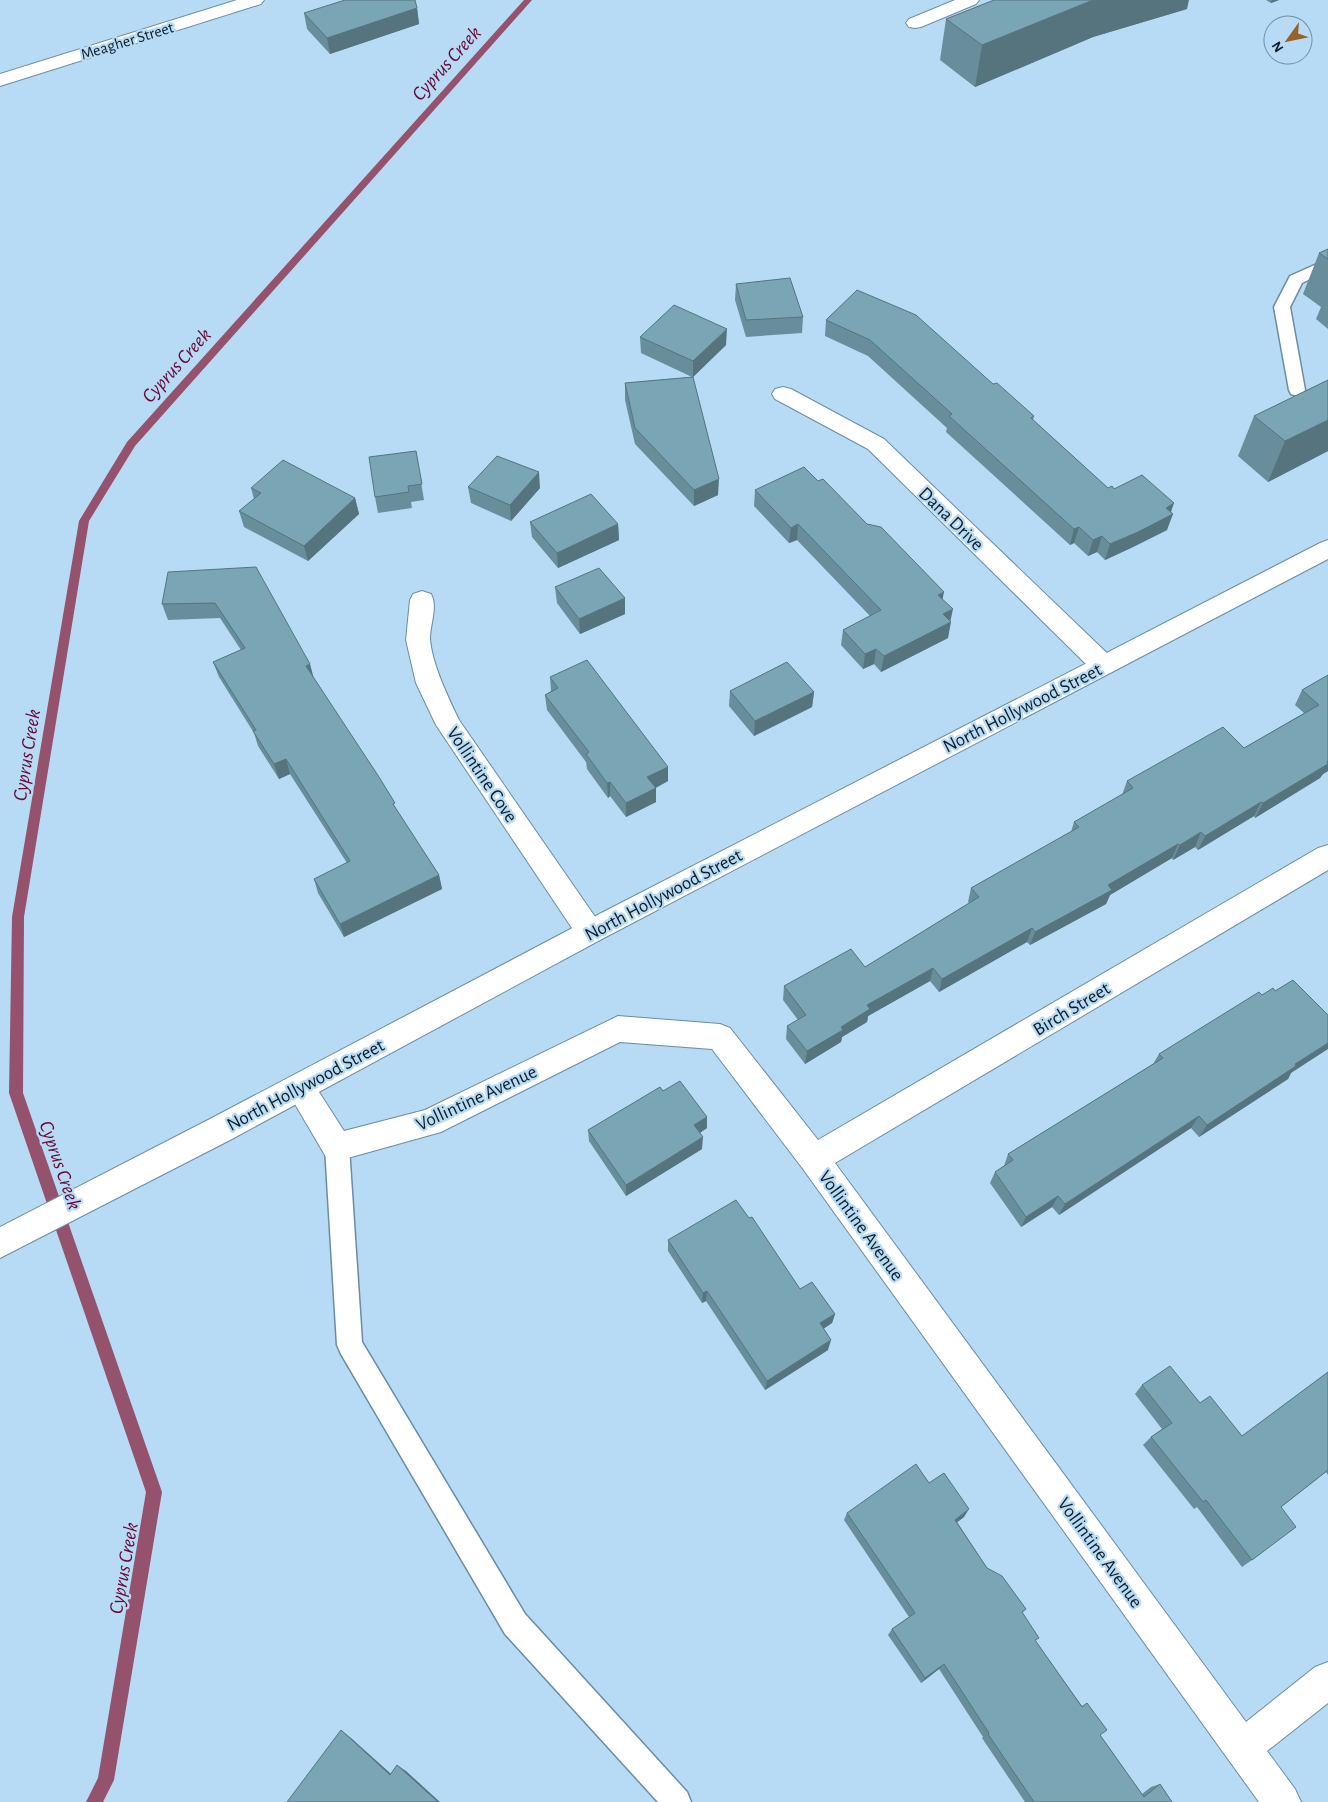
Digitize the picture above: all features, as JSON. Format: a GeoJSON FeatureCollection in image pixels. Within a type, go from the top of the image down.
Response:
{"type":"FeatureCollection","features":[{"type":"Feature","properties":{"kind":"street","name":"Meagher Street"},"geometry":{"type":"LineString","coordinates":[[0,80],[255,0]]}},
{"type":"Feature","properties":{"kind":"street"},"geometry":{"type":"LineString","coordinates":[[916,23],[970,0]]}},
{"type":"Feature","properties":{"kind":"street","name":"Dana Drive"},"geometry":{"type":"LineString","coordinates":[[783,394],[876,444],[1103,666]]}},
{"type":"Feature","properties":{"kind":"street","name":"North Hollywood Street"},"geometry":{"type":"LineString","coordinates":[[0,1243],[219,1130],[590,932],[1328,549]]}},
{"type":"Feature","properties":{"kind":"street","name":"Vollintine Cove"},"geometry":{"type":"LineString","coordinates":[[422,600],[418,640],[429,683],[449,725],[590,932]]}},
{"type":"Feature","properties":{"kind":"street","name":"Birch Street"},"geometry":{"type":"LineString","coordinates":[[814,1159],[1328,856]]}},
{"type":"Feature","properties":{"kind":"street","name":"Vollintine Avenue"},"geometry":{"type":"LineString","coordinates":[[337,1147],[430,1122],[618,1029],[720,1037],[814,1159],[1282,1802]]}},
{"type":"Feature","properties":{"kind":"street"},"geometry":{"type":"LineString","coordinates":[[300,1087],[337,1147]]}},
{"type":"Feature","properties":{"kind":"street"},"geometry":{"type":"LineString","coordinates":[[1243,1747],[1328,1680]]}},
{"type":"Feature","properties":{"kind":"lane"},"geometry":{"type":"LineString","coordinates":[[1297,390],[1282,307],[1296,280],[1328,264]]}},
{"type":"Feature","properties":{"kind":"lane"},"geometry":{"type":"LineString","coordinates":[[337,1147],[350,1345],[515,1624],[677,1802]]}},
{"type":"Feature","properties":{"kind":"building"},"geometry":{"type":"Polygon","coordinates":[[[345,0],[415,0],[417,8],[327,38],[304,13],[345,0]]]}},
{"type":"Feature","properties":{"kind":"building"},"geometry":{"type":"Polygon","coordinates":[[[994,0],[1093,0],[982,45],[946,19],[994,0]]]}},
{"type":"Feature","properties":{"kind":"building"},"geometry":{"type":"Polygon","coordinates":[[[1328,249],[1328,259],[1319,253],[1328,249]]]}},
{"type":"Feature","properties":{"kind":"building"},"geometry":{"type":"Polygon","coordinates":[[[790,278],[803,317],[746,320],[736,284],[790,278]]]}},
{"type":"Feature","properties":{"kind":"building"},"geometry":{"type":"Polygon","coordinates":[[[857,290],[916,315],[993,384],[997,383],[1034,416],[1031,418],[1108,488],[1112,486],[1114,489],[1142,475],[1174,503],[1166,508],[1173,514],[1110,544],[1102,536],[1093,540],[1079,527],[1074,529],[949,416],[952,414],[870,340],[826,320],[857,290]]]}},
{"type":"Feature","properties":{"kind":"building"},"geometry":{"type":"Polygon","coordinates":[[[674,305],[727,329],[693,361],[640,337],[674,305]]]}},
{"type":"Feature","properties":{"kind":"building"},"geometry":{"type":"Polygon","coordinates":[[[693,377],[719,479],[694,490],[635,428],[625,383],[693,377]]]}},
{"type":"Feature","properties":{"kind":"building"},"geometry":{"type":"Polygon","coordinates":[[[1328,380],[1328,420],[1285,441],[1254,416],[1328,380]]]}},
{"type":"Feature","properties":{"kind":"building"},"geometry":{"type":"Polygon","coordinates":[[[416,451],[422,484],[408,486],[409,492],[375,497],[369,457],[416,451]]]}},
{"type":"Feature","properties":{"kind":"building"},"geometry":{"type":"Polygon","coordinates":[[[497,456],[539,472],[510,505],[468,487],[497,456]]]}},
{"type":"Feature","properties":{"kind":"building"},"geometry":{"type":"Polygon","coordinates":[[[283,460],[355,498],[304,546],[239,511],[261,493],[251,488],[283,460]]]}},
{"type":"Feature","properties":{"kind":"building"},"geometry":{"type":"Polygon","coordinates":[[[804,467],[818,481],[823,479],[867,524],[881,527],[944,592],[938,595],[953,609],[943,614],[951,622],[884,656],[876,649],[865,654],[843,630],[881,610],[798,524],[791,528],[755,490],[804,467]]]}},
{"type":"Feature","properties":{"kind":"building"},"geometry":{"type":"Polygon","coordinates":[[[591,494],[618,524],[557,553],[530,522],[591,494]]]}},
{"type":"Feature","properties":{"kind":"building"},"geometry":{"type":"Polygon","coordinates":[[[256,567],[310,664],[306,666],[379,777],[395,803],[393,804],[439,875],[340,924],[314,879],[350,861],[286,759],[274,764],[253,731],[256,730],[213,662],[245,648],[215,603],[162,604],[168,572],[256,567]]]}},
{"type":"Feature","properties":{"kind":"building"},"geometry":{"type":"Polygon","coordinates":[[[599,568],[625,598],[579,619],[555,587],[599,568]]]}},
{"type":"Feature","properties":{"kind":"building"},"geometry":{"type":"Polygon","coordinates":[[[587,660],[668,767],[647,777],[656,788],[626,803],[610,782],[607,783],[586,754],[589,752],[545,695],[558,688],[550,677],[587,660]]]}},
{"type":"Feature","properties":{"kind":"building"},"geometry":{"type":"Polygon","coordinates":[[[787,662],[814,692],[755,721],[730,691],[787,662]]]}},
{"type":"Feature","properties":{"kind":"building"},"geometry":{"type":"Polygon","coordinates":[[[1328,675],[1328,764],[1205,836],[1201,832],[1180,845],[1178,844],[1108,885],[1112,890],[1035,932],[1032,928],[942,979],[933,968],[867,1005],[870,1009],[841,1027],[843,1030],[807,1051],[787,1026],[806,1015],[784,986],[851,949],[865,967],[979,897],[971,888],[1079,827],[1074,822],[1133,788],[1127,781],[1223,727],[1244,748],[1319,705],[1302,690],[1328,675]]]}},
{"type":"Feature","properties":{"kind":"building"},"geometry":{"type":"Polygon","coordinates":[[[1293,980],[1328,1015],[1328,1043],[1207,1125],[1199,1116],[1065,1204],[1058,1196],[1026,1217],[995,1172],[1013,1160],[1008,1154],[1163,1058],[1159,1054],[1259,992],[1262,995],[1273,988],[1275,991],[1293,980]]]}},
{"type":"Feature","properties":{"kind":"building"},"geometry":{"type":"Polygon","coordinates":[[[680,1081],[707,1117],[694,1125],[703,1137],[626,1185],[588,1130],[660,1087],[663,1091],[680,1081]]]}},
{"type":"Feature","properties":{"kind":"building"},"geometry":{"type":"Polygon","coordinates":[[[736,1200],[749,1218],[752,1217],[800,1289],[812,1282],[835,1314],[820,1323],[831,1340],[767,1381],[707,1291],[703,1293],[668,1240],[736,1200]]]}},
{"type":"Feature","properties":{"kind":"building"},"geometry":{"type":"Polygon","coordinates":[[[1170,1366],[1200,1403],[1210,1396],[1242,1436],[1328,1372],[1328,1470],[1281,1507],[1296,1527],[1252,1560],[1206,1500],[1203,1502],[1151,1437],[1172,1423],[1142,1385],[1170,1366]]]}},
{"type":"Feature","properties":{"kind":"building"},"geometry":{"type":"Polygon","coordinates":[[[916,1464],[929,1483],[944,1473],[969,1509],[955,1520],[987,1568],[1002,1576],[1026,1609],[1022,1612],[1039,1638],[1035,1640],[1082,1707],[1087,1703],[1107,1730],[1100,1735],[1144,1797],[1160,1784],[1172,1802],[1034,1802],[944,1664],[925,1678],[892,1629],[915,1613],[847,1513],[916,1464]]]}},
{"type":"Feature","properties":{"kind":"building"},"geometry":{"type":"Polygon","coordinates":[[[341,1730],[390,1775],[397,1765],[438,1802],[287,1802],[341,1730]]]}},
{"type":"Feature","properties":{"kind":"waterway","name":"Cyprus Creek"},"geometry":{"type":"LineString","coordinates":[[94,1802],[106,1780],[154,1492],[16,1093],[18,917],[84,521],[131,444],[528,0]]}}]}
